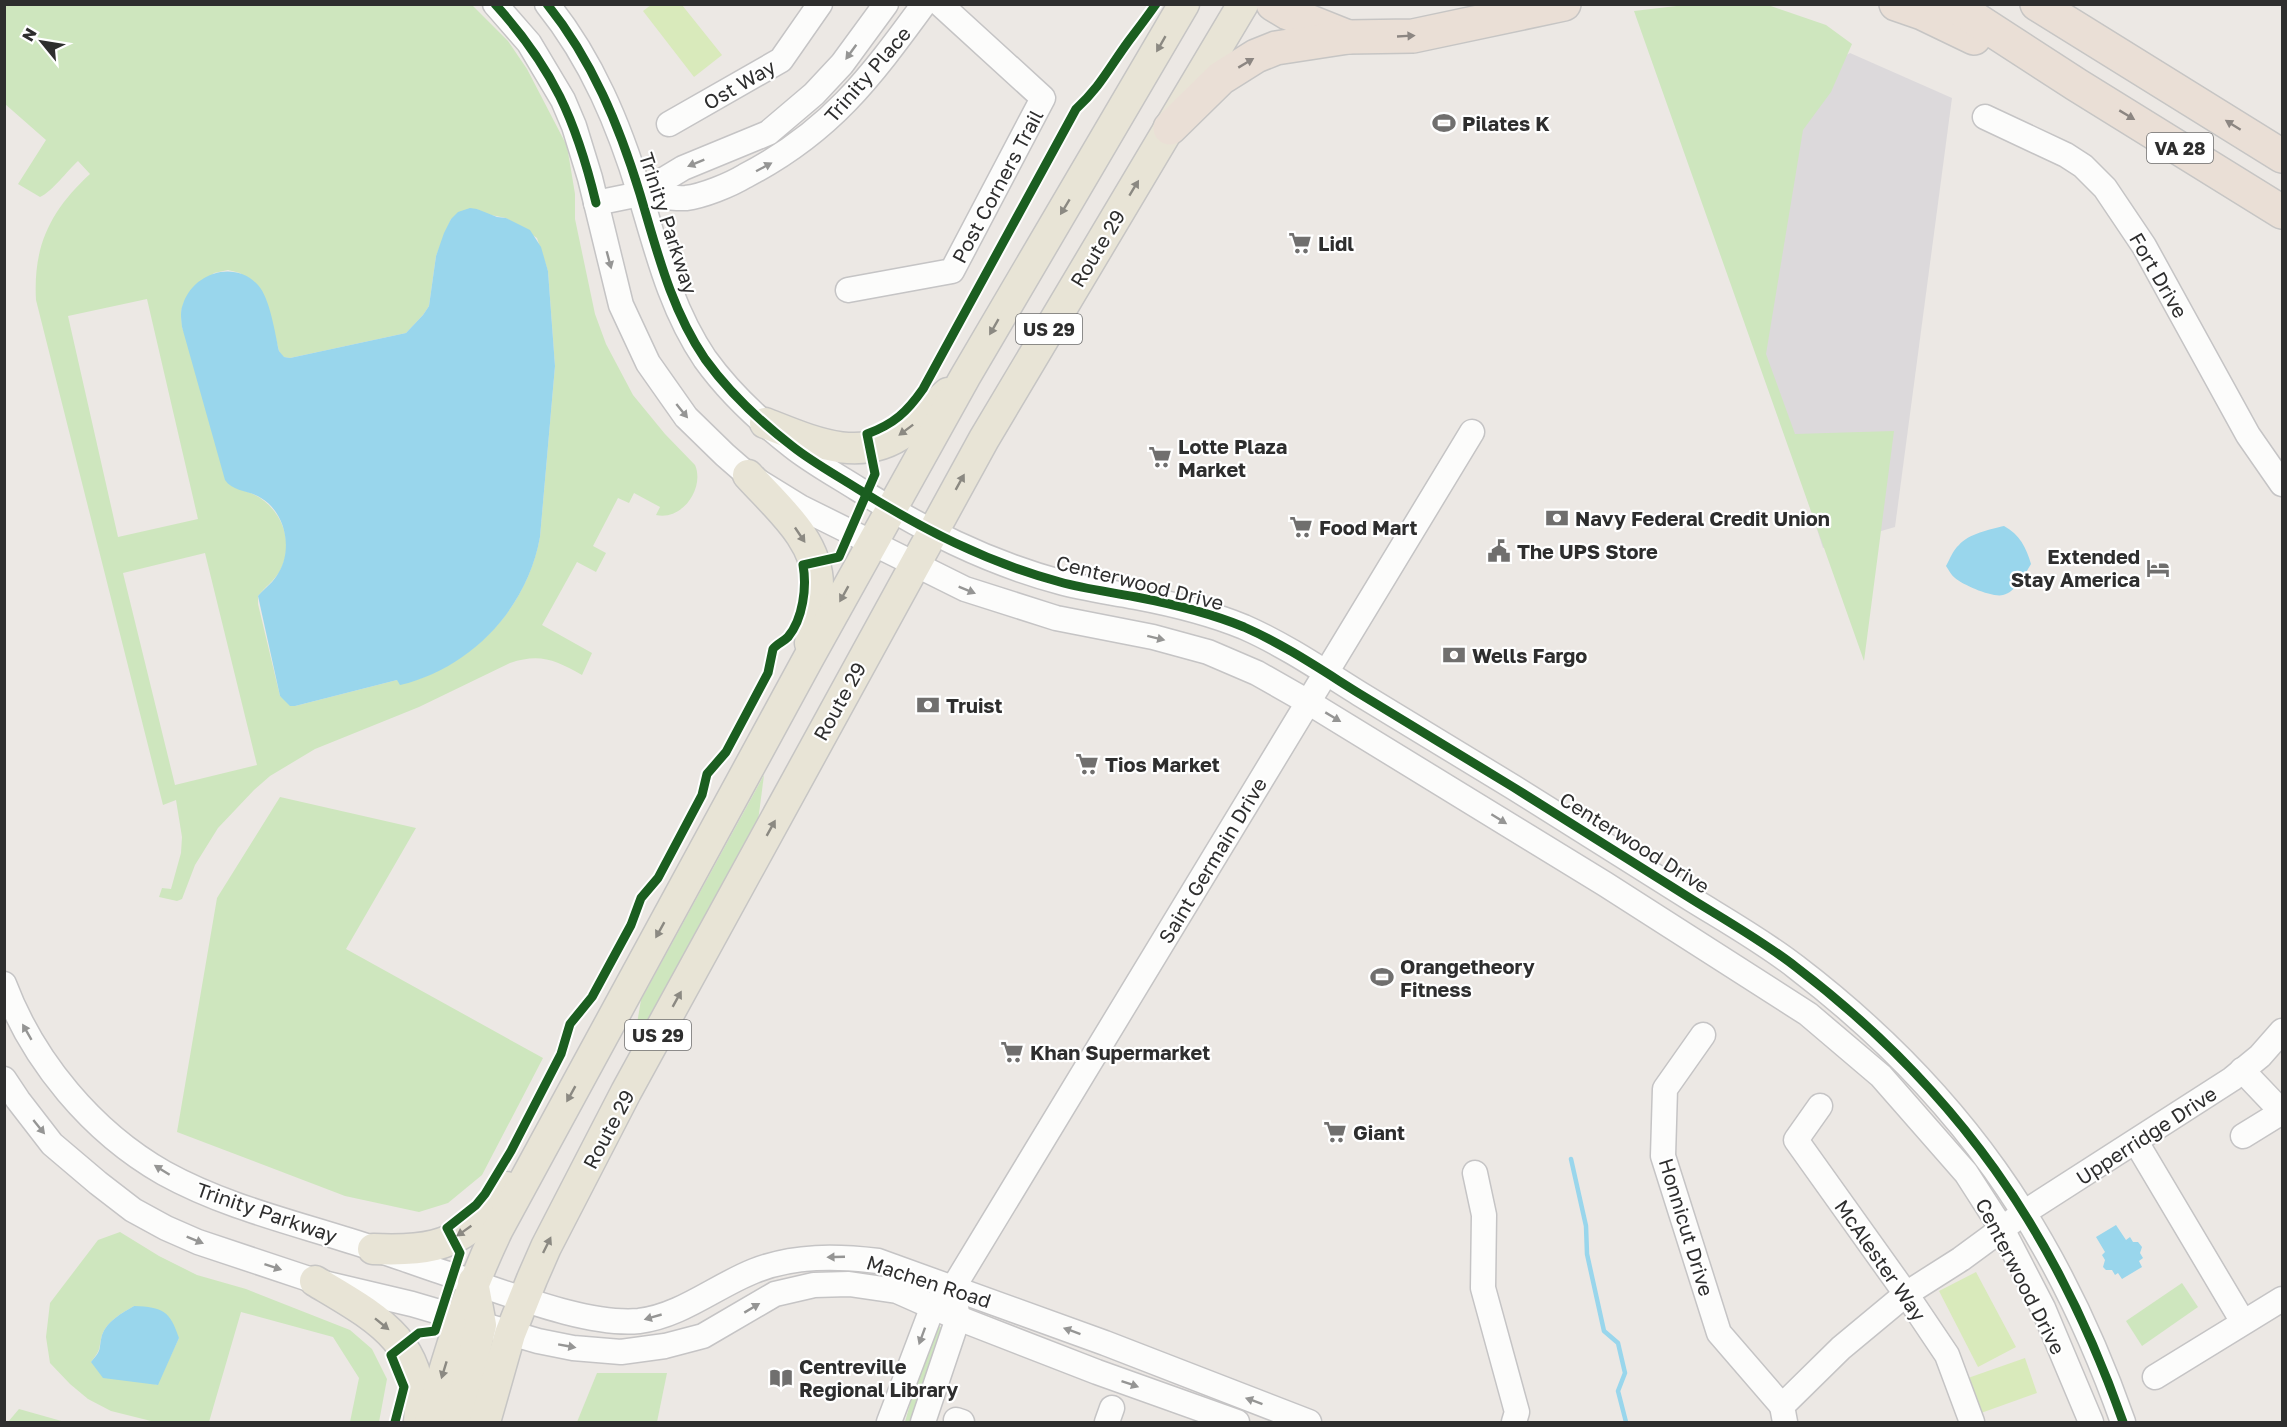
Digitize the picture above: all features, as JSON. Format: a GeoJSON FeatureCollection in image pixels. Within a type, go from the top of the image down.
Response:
{"type":"FeatureCollection","features":[{"type":"Feature","properties":{"kind":"highway"},"geometry":{"type":"LineString","coordinates":[[1273,4],[1348,37]]}},
{"type":"Feature","properties":{"kind":"highway"},"geometry":{"type":"LineString","coordinates":[[1170,128],[1221,78],[1256,56],[1276,48],[1348,37],[1413,36],[1564,4]]}},
{"type":"Feature","properties":{"kind":"highway"},"geometry":{"type":"LineString","coordinates":[[1896,4],[2077,85]]}},
{"type":"Feature","properties":{"kind":"highway","name":"VA 28"},"geometry":{"type":"LineString","coordinates":[[1952,4],[2077,85],[2283,212]]}},
{"type":"Feature","properties":{"kind":"highway","name":"VA 28"},"geometry":{"type":"LineString","coordinates":[[2037,4],[2283,156]]}},
{"type":"Feature","properties":{"kind":"highway"},"geometry":{"type":"LineString","coordinates":[[2060,4],[2109,50]]}},
{"type":"Feature","properties":{"kind":"main road","name":"US 29"},"geometry":{"type":"LineString","coordinates":[[473,1282],[498,1229],[555,1122],[808,659],[965,377],[1184,4]]}},
{"type":"Feature","properties":{"kind":"main road","name":"Route 29"},"geometry":{"type":"LineString","coordinates":[[485,1422],[510,1334],[523,1299],[546,1247],[626,1092],[990,429],[1243,4]]}},
{"type":"Feature","properties":{"kind":"main road"},"geometry":{"type":"LineString","coordinates":[[765,423],[820,444],[852,449],[880,446],[906,432],[965,377]]}},
{"type":"Feature","properties":{"kind":"main road"},"geometry":{"type":"LineString","coordinates":[[748,475],[793,525],[805,541],[815,563],[818,587],[808,659]]}},
{"type":"Feature","properties":{"kind":"main road"},"geometry":{"type":"LineString","coordinates":[[373,1249],[410,1250],[439,1245],[471,1227],[485,1214],[555,1122]]}},
{"type":"Feature","properties":{"kind":"main road"},"geometry":{"type":"LineString","coordinates":[[315,1281],[369,1313],[399,1340],[418,1378],[421,1406],[419,1422]]}},
{"type":"Feature","properties":{"kind":"main road"},"geometry":{"type":"LineString","coordinates":[[458,1422],[471,1322],[473,1282]]}},
{"type":"Feature","properties":{"kind":"main road"},"geometry":{"type":"LineString","coordinates":[[430,1422],[471,1322]]}},
{"type":"Feature","properties":{"kind":"street"},"geometry":{"type":"LineString","coordinates":[[495,4],[529,43],[563,100],[584,156],[621,305],[648,363],[686,417],[748,475],[800,507],[914,565]]}},
{"type":"Feature","properties":{"kind":"street","name":"Trinity Parkway"},"geometry":{"type":"LineString","coordinates":[[547,4],[591,69],[620,135],[664,278],[683,320],[706,360],[734,392],[794,448],[891,511],[932,533]]}},
{"type":"Feature","properties":{"kind":"street","name":"Ost Way"},"geometry":{"type":"LineString","coordinates":[[669,124],[781,60],[820,4]]}},
{"type":"Feature","properties":{"kind":"street","name":"Trinity Place"},"geometry":{"type":"LineString","coordinates":[[640,194],[683,168],[768,133],[814,94],[842,64],[886,4]]}},
{"type":"Feature","properties":{"kind":"street","name":"Trinity Place"},"geometry":{"type":"LineString","coordinates":[[596,203],[640,194],[686,198],[730,184],[776,161],[808,138],[841,109],[876,69],[924,4]]}},
{"type":"Feature","properties":{"kind":"street","name":"Post Corners Trail"},"geometry":{"type":"LineString","coordinates":[[848,290],[952,271],[1043,98],[940,4]]}},
{"type":"Feature","properties":{"kind":"street","name":"Fort Drive"},"geometry":{"type":"LineString","coordinates":[[1985,117],[2066,155],[2083,166],[2105,188],[2144,246],[2248,435],[2283,484]]}},
{"type":"Feature","properties":{"kind":"street","name":"Saint Germain Drive"},"geometry":{"type":"LineString","coordinates":[[889,1422],[933,1306],[953,1288],[1472,432]]}},
{"type":"Feature","properties":{"kind":"street","name":"Centerwood Drive"},"geometry":{"type":"LineString","coordinates":[[932,533],[996,562],[1066,584],[1198,611],[1246,628],[1326,672],[1576,826],[1793,964],[1865,1023],[1915,1071],[1951,1111],[2002,1178],[2057,1267],[2085,1323],[2103,1364],[2123,1422]]}},
{"type":"Feature","properties":{"kind":"street","name":"Centerwood Drive"},"geometry":{"type":"LineString","coordinates":[[914,565],[965,589],[1010,605],[1056,618],[1153,637],[1208,652],[1257,673],[1605,884],[1808,1014],[1881,1076],[1966,1173],[2002,1229],[2043,1308],[2091,1422]]}},
{"type":"Feature","properties":{"kind":"street","name":"Trinity Parkway"},"geometry":{"type":"LineString","coordinates":[[4,984],[26,1031],[55,1074],[94,1119],[163,1172],[232,1204],[473,1282]]}},
{"type":"Feature","properties":{"kind":"street","name":"Upperridge Drive"},"geometry":{"type":"LineString","coordinates":[[1784,1414],[1841,1348],[1906,1293],[1961,1259],[2025,1212],[2136,1142],[2242,1070],[2260,1056],[2283,1031]]}},
{"type":"Feature","properties":{"kind":"street","name":"Honnicut Drive"},"geometry":{"type":"LineString","coordinates":[[1703,1035],[1665,1089],[1664,1156],[1719,1333],[1784,1414]]}},
{"type":"Feature","properties":{"kind":"street"},"geometry":{"type":"LineString","coordinates":[[2242,1070],[2283,1112],[2243,1136]]}},
{"type":"Feature","properties":{"kind":"street"},"geometry":{"type":"LineString","coordinates":[[4,1079],[52,1144],[133,1210],[166,1228],[198,1242],[315,1281],[412,1304],[471,1322]]}},
{"type":"Feature","properties":{"kind":"street","name":"McAlester Way"},"geometry":{"type":"LineString","coordinates":[[1820,1106],[1796,1140],[1906,1293],[1947,1355],[1972,1422]]}},
{"type":"Feature","properties":{"kind":"street"},"geometry":{"type":"LineString","coordinates":[[2136,1142],[2243,1322]]}},
{"type":"Feature","properties":{"kind":"street"},"geometry":{"type":"LineString","coordinates":[[1475,1173],[1484,1215],[1483,1288],[1516,1412],[1514,1422]]}},
{"type":"Feature","properties":{"kind":"street","name":"Machen Road"},"geometry":{"type":"LineString","coordinates":[[473,1282],[592,1318],[640,1321],[675,1311],[754,1271],[806,1258],[846,1257],[878,1261],[1105,1343],[1309,1422]]}},
{"type":"Feature","properties":{"kind":"street","name":"Machen Road"},"geometry":{"type":"LineString","coordinates":[[471,1322],[510,1334],[573,1348],[621,1352],[665,1346],[703,1336],[775,1294],[814,1285],[849,1284],[897,1291],[958,1318],[1097,1372],[1237,1422]]}},
{"type":"Feature","properties":{"kind":"street"},"geometry":{"type":"LineString","coordinates":[[923,1422],[958,1318],[953,1288]]}},
{"type":"Feature","properties":{"kind":"street"},"geometry":{"type":"LineString","coordinates":[[2156,1377],[2283,1299]]}},
{"type":"Feature","properties":{"kind":"shaded area"},"geometry":{"type":"Polygon","coordinates":[[[1850,53],[1952,98],[1895,527],[1823,548],[1693,144],[1850,53]]]}},
{"type":"Feature","properties":{"kind":"green space"},"geometry":{"type":"Polygon","coordinates":[[[5,5],[472,5],[508,41],[527,69],[567,146],[575,194],[575,219],[595,314],[606,344],[633,395],[665,434],[695,465],[697,474],[697,483],[689,501],[682,508],[666,516],[656,515],[660,507],[634,493],[629,503],[618,498],[593,546],[606,553],[596,572],[577,562],[542,625],[592,653],[582,675],[564,665],[539,658],[510,663],[419,707],[315,749],[270,776],[218,828],[195,865],[182,899],[177,901],[159,897],[162,888],[171,889],[181,853],[182,837],[176,800],[163,805],[36,300],[38,263],[47,231],[64,202],[90,174],[78,161],[55,186],[40,197],[18,184],[46,140],[5,104],[5,5]],[[477,209],[451,219],[436,256],[429,306],[406,333],[290,358],[283,357],[279,351],[266,300],[240,273],[228,270],[214,273],[184,302],[181,312],[182,327],[245,491],[267,503],[275,512],[285,534],[285,559],[275,578],[258,596],[258,604],[280,696],[295,706],[397,680],[420,679],[460,658],[492,631],[506,615],[518,597],[535,558],[540,537],[555,366],[548,271],[537,238],[506,218],[486,214],[477,209]],[[147,299],[68,316],[118,537],[198,519],[147,299]],[[205,553],[123,573],[175,785],[257,765],[205,553]]]}},
{"type":"Feature","properties":{"kind":"green space"},"geometry":{"type":"Polygon","coordinates":[[[651,5],[682,5],[722,55],[694,77],[643,11],[651,5]]]}},
{"type":"Feature","properties":{"kind":"green space"},"geometry":{"type":"Polygon","coordinates":[[[1685,5],[1768,5],[1826,25],[1852,44],[1831,92],[1803,130],[1766,354],[1795,434],[1894,431],[1864,661],[1634,11],[1685,5]]]}},
{"type":"Feature","properties":{"kind":"green space"},"geometry":{"type":"Polygon","coordinates":[[[764,775],[757,829],[631,1059],[641,1000],[764,775]]]}},
{"type":"Feature","properties":{"kind":"green space"},"geometry":{"type":"Polygon","coordinates":[[[280,797],[416,828],[346,949],[543,1058],[482,1175],[448,1203],[419,1212],[345,1196],[177,1132],[217,898],[280,797]]]}},
{"type":"Feature","properties":{"kind":"green space"},"geometry":{"type":"Polygon","coordinates":[[[120,1232],[159,1256],[197,1275],[246,1289],[350,1330],[372,1349],[387,1379],[379,1422],[350,1422],[359,1378],[333,1337],[241,1312],[209,1422],[155,1422],[111,1411],[88,1399],[50,1363],[46,1337],[50,1303],[98,1240],[120,1232]],[[134,1306],[107,1326],[98,1351],[91,1362],[157,1385],[179,1338],[134,1306]]]}},
{"type":"Feature","properties":{"kind":"green space"},"geometry":{"type":"Polygon","coordinates":[[[1976,1272],[2016,1347],[1978,1367],[1939,1291],[1976,1272]]]}},
{"type":"Feature","properties":{"kind":"green space"},"geometry":{"type":"Polygon","coordinates":[[[2182,1283],[2198,1307],[2142,1346],[2126,1321],[2182,1283]]]}},
{"type":"Feature","properties":{"kind":"green space"},"geometry":{"type":"Polygon","coordinates":[[[938,1326],[945,1329],[913,1420],[905,1422],[928,1339],[938,1326]]]}},
{"type":"Feature","properties":{"kind":"green space"},"geometry":{"type":"Polygon","coordinates":[[[2025,1358],[2037,1393],[1981,1413],[1968,1378],[2025,1358]]]}},
{"type":"Feature","properties":{"kind":"green space"},"geometry":{"type":"Polygon","coordinates":[[[597,1373],[667,1373],[657,1422],[577,1422],[597,1373]]]}},
{"type":"Feature","properties":{"kind":"green space"},"geometry":{"type":"Polygon","coordinates":[[[19,1409],[65,1422],[8,1422],[19,1409]]]}},
{"type":"Feature","properties":{"kind":"water"},"geometry":{"type":"Polygon","coordinates":[[[470,208],[506,218],[530,230],[541,247],[548,271],[555,366],[540,537],[533,563],[523,588],[509,611],[492,632],[450,665],[426,677],[400,685],[397,680],[290,706],[280,696],[258,596],[275,579],[283,563],[286,542],[284,531],[276,512],[269,504],[256,495],[232,487],[225,480],[182,327],[183,304],[188,293],[206,277],[227,272],[249,277],[258,285],[266,298],[279,351],[284,357],[290,358],[406,333],[429,306],[436,256],[451,219],[458,212],[470,208]]]}},
{"type":"Feature","properties":{"kind":"water"},"geometry":{"type":"Polygon","coordinates":[[[2004,526],[2022,542],[2031,564],[2016,587],[2003,595],[1992,595],[1954,577],[1946,566],[1957,547],[1974,535],[2004,526]]]}},
{"type":"Feature","properties":{"kind":"water"},"geometry":{"type":"Polygon","coordinates":[[[2116,1225],[2126,1240],[2130,1237],[2133,1242],[2138,1242],[2142,1247],[2140,1253],[2143,1258],[2139,1261],[2142,1267],[2122,1279],[2118,1273],[2115,1275],[2112,1270],[2106,1270],[2103,1267],[2105,1260],[2102,1255],[2105,1252],[2096,1237],[2116,1225]]]}},
{"type":"Feature","properties":{"kind":"water"},"geometry":{"type":"Polygon","coordinates":[[[134,1306],[159,1309],[164,1312],[172,1322],[179,1338],[158,1385],[103,1378],[91,1362],[99,1352],[102,1335],[107,1326],[134,1306]]]}},
{"type":"Feature","properties":{"kind":"waterway"},"geometry":{"type":"LineString","coordinates":[[1571,1159],[1586,1226],[1587,1254],[1604,1331],[1618,1343],[1625,1373],[1618,1391],[1626,1422]]}},
{"type":"Feature","properties":{"kind":"cycle path"},"geometry":{"type":"LineString","coordinates":[[495,4],[532,50],[560,96],[580,146],[596,203]]}},
{"type":"Feature","properties":{"kind":"cycle path"},"geometry":{"type":"LineString","coordinates":[[547,4],[578,48],[613,118],[632,168],[666,279],[693,340],[714,371],[757,416],[808,458],[882,504],[980,554],[1060,582],[1205,613],[1244,627],[1274,642],[1536,801],[1784,958],[1854,1014],[1906,1063],[1953,1115],[1995,1169],[2033,1227],[2066,1288],[2096,1353],[2123,1422]]}},
{"type":"Feature","properties":{"kind":"cycle path"},"geometry":{"type":"LineString","coordinates":[[395,1422],[404,1387],[391,1355],[419,1333],[435,1331],[460,1253],[447,1228],[476,1205],[511,1151],[561,1054],[570,1024],[592,997],[631,925],[641,898],[658,878],[702,795],[707,774],[726,752],[768,673],[773,649],[793,630],[803,602],[803,565],[839,557],[875,474],[867,434],[885,426],[899,416],[923,389],[1076,109],[1098,85],[1156,4]]}},
{"type":"Feature","properties":{"kind":"place","name":"Pilates K"},"geometry":{"type":"Point","coordinates":[1444,123]}},
{"type":"Feature","properties":{"kind":"place","name":"Lidl"},"geometry":{"type":"Point","coordinates":[1300,243]}},
{"type":"Feature","properties":{"kind":"place","name":"Lotte Plaza Market"},"geometry":{"type":"Point","coordinates":[1160,457]}},
{"type":"Feature","properties":{"kind":"place","name":"Navy Federal Credit Union"},"geometry":{"type":"Point","coordinates":[1557,518]}},
{"type":"Feature","properties":{"kind":"place","name":"Food Mart"},"geometry":{"type":"Point","coordinates":[1301,527]}},
{"type":"Feature","properties":{"kind":"place","name":"The UPS Store"},"geometry":{"type":"Point","coordinates":[1499,551]}},
{"type":"Feature","properties":{"kind":"place","name":"Extended Stay America"},"geometry":{"type":"Point","coordinates":[2158,568]}},
{"type":"Feature","properties":{"kind":"place","name":"Wells Fargo"},"geometry":{"type":"Point","coordinates":[1454,655]}},
{"type":"Feature","properties":{"kind":"place","name":"Truist"},"geometry":{"type":"Point","coordinates":[928,705]}},
{"type":"Feature","properties":{"kind":"place","name":"Tios Market"},"geometry":{"type":"Point","coordinates":[1087,764]}},
{"type":"Feature","properties":{"kind":"place","name":"Orangetheory Fitness"},"geometry":{"type":"Point","coordinates":[1382,977]}},
{"type":"Feature","properties":{"kind":"place","name":"Khan Supermarket"},"geometry":{"type":"Point","coordinates":[1012,1052]}},
{"type":"Feature","properties":{"kind":"place","name":"Giant"},"geometry":{"type":"Point","coordinates":[1335,1132]}},
{"type":"Feature","properties":{"kind":"place","name":"Centreville Regional Library"},"geometry":{"type":"Point","coordinates":[781,1378]}}]}
